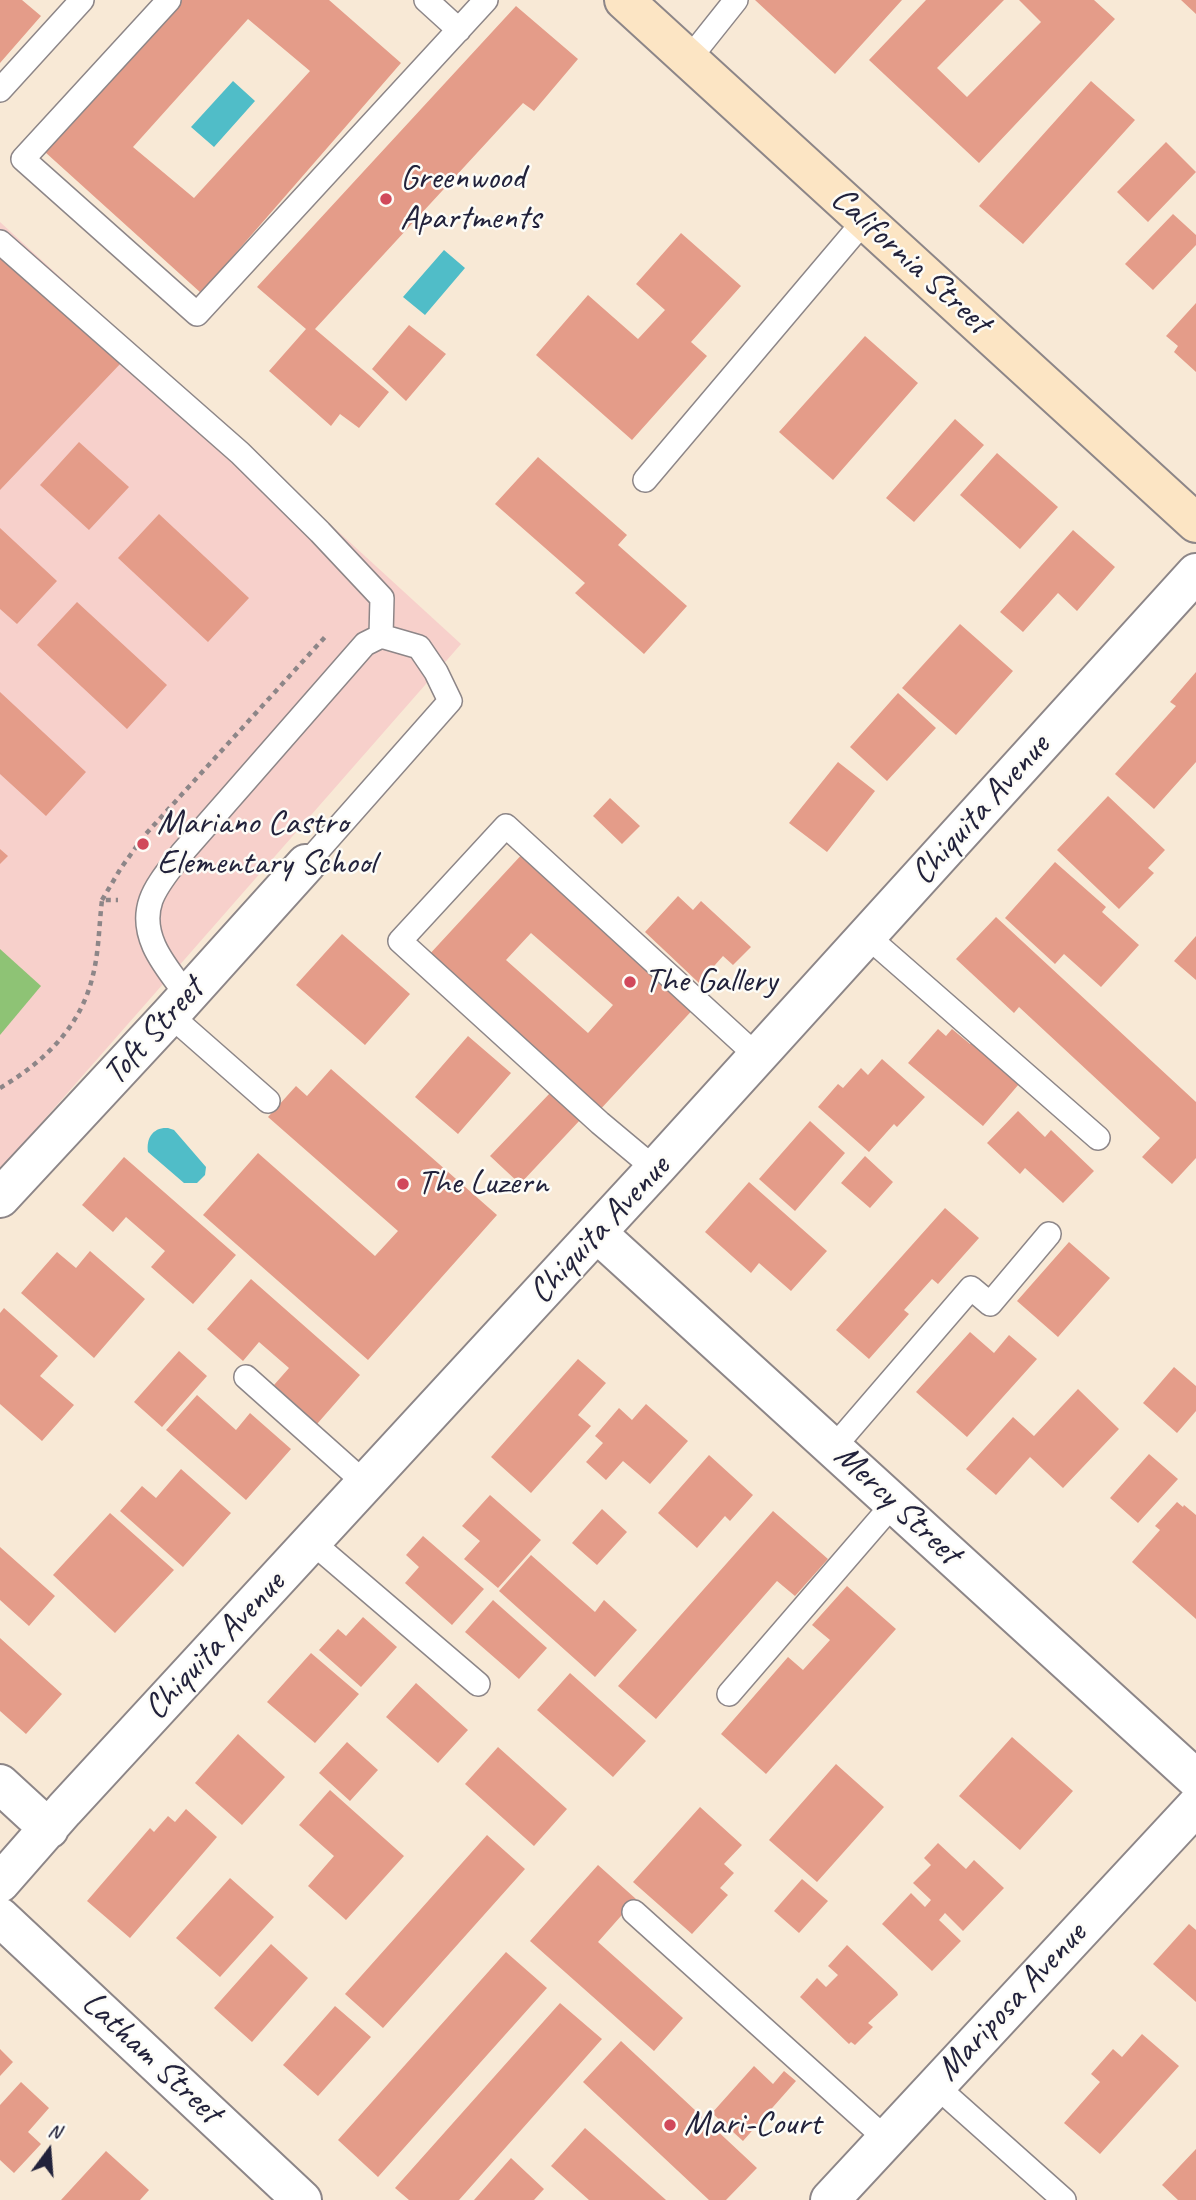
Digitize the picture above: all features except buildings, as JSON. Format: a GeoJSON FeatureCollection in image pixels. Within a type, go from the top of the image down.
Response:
{"type":"FeatureCollection","features":[{"type":"Feature","properties":{"kind":"main road","name":"California Street"},"geometry":{"type":"LineString","coordinates":[[624,0],[1196,523]]}},
{"type":"Feature","properties":{"kind":"street","name":"Chiquita Avenue"},"geometry":{"type":"LineString","coordinates":[[0,1883],[72,1801],[597,1233],[1196,573]]}},
{"type":"Feature","properties":{"kind":"street","name":"Toft Street"},"geometry":{"type":"LineString","coordinates":[[0,1198],[306,864]]}},
{"type":"Feature","properties":{"kind":"street","name":"Mercy Street"},"geometry":{"type":"LineString","coordinates":[[597,1233],[1196,1779]]}},
{"type":"Feature","properties":{"kind":"street"},"geometry":{"type":"LineString","coordinates":[[0,1784],[49,1829]]}},
{"type":"Feature","properties":{"kind":"street","name":"Mariposa Avenue"},"geometry":{"type":"LineString","coordinates":[[830,2200],[1196,1806]]}},
{"type":"Feature","properties":{"kind":"street","name":"Latham Street"},"geometry":{"type":"LineString","coordinates":[[0,1917],[302,2200]]}},
{"type":"Feature","properties":{"kind":"lane"},"geometry":{"type":"LineString","coordinates":[[0,90],[82,0]]}},
{"type":"Feature","properties":{"kind":"lane"},"geometry":{"type":"LineString","coordinates":[[169,0],[23,159],[197,314],[486,0]]}},
{"type":"Feature","properties":{"kind":"lane"},"geometry":{"type":"LineString","coordinates":[[426,0],[459,30]]}},
{"type":"Feature","properties":{"kind":"lane"},"geometry":{"type":"LineString","coordinates":[[690,59],[736,0]]}},
{"type":"Feature","properties":{"kind":"lane"},"geometry":{"type":"LineString","coordinates":[[645,480],[865,220]]}},
{"type":"Feature","properties":{"kind":"lane"},"geometry":{"type":"LineString","coordinates":[[0,242],[240,453],[320,532],[383,598],[381,636]]}},
{"type":"Feature","properties":{"kind":"lane"},"geometry":{"type":"LineString","coordinates":[[268,1101],[179,1005],[151,938],[148,918],[151,900],[182,853],[365,644],[381,636],[419,647],[436,672],[450,701],[306,864]]}},
{"type":"Feature","properties":{"kind":"lane"},"geometry":{"type":"LineString","coordinates":[[655,1169],[400,942],[506,826],[758,1056]]}},
{"type":"Feature","properties":{"kind":"lane"},"geometry":{"type":"LineString","coordinates":[[867,936],[1098,1138]]}},
{"type":"Feature","properties":{"kind":"lane"},"geometry":{"type":"LineString","coordinates":[[834,1447],[971,1288],[990,1304],[1049,1234]]}},
{"type":"Feature","properties":{"kind":"lane"},"geometry":{"type":"LineString","coordinates":[[246,1377],[366,1484]]}},
{"type":"Feature","properties":{"kind":"lane"},"geometry":{"type":"LineString","coordinates":[[729,1694],[894,1503]]}},
{"type":"Feature","properties":{"kind":"lane"},"geometry":{"type":"LineString","coordinates":[[312,1542],[478,1684]]}},
{"type":"Feature","properties":{"kind":"lane"},"geometry":{"type":"LineString","coordinates":[[634,1912],[885,2138]]}},
{"type":"Feature","properties":{"kind":"lane"},"geometry":{"type":"LineString","coordinates":[[934,2085],[1064,2200]]}},
{"type":"Feature","properties":{"kind":"path"},"geometry":{"type":"LineString","coordinates":[[0,1088],[46,1057],[69,1030],[84,1005],[93,975],[102,900],[151,900]]}},
{"type":"Feature","properties":{"kind":"shaded area","name":"Mariano Castro Elementary School"},"geometry":{"type":"Polygon","coordinates":[[[0,222],[461,644],[0,1170],[0,222]]]}},
{"type":"Feature","properties":{"kind":"green space"},"geometry":{"type":"Polygon","coordinates":[[[0,949],[41,986],[0,1035],[0,949]]]}},
{"type":"Feature","properties":{"kind":"water"},"geometry":{"type":"Polygon","coordinates":[[[233,81],[255,101],[214,147],[191,127],[233,81]]]}},
{"type":"Feature","properties":{"kind":"water"},"geometry":{"type":"Polygon","coordinates":[[[444,250],[465,268],[425,315],[403,297],[444,250]]]}},
{"type":"Feature","properties":{"kind":"water"},"geometry":{"type":"Polygon","coordinates":[[[158,1129],[174,1130],[206,1167],[205,1175],[197,1183],[184,1183],[148,1152],[148,1142],[152,1134],[158,1129]]]}},
{"type":"Feature","properties":{"kind":"place","name":"Greenwood Apartments"},"geometry":{"type":"Point","coordinates":[386,199]}},
{"type":"Feature","properties":{"kind":"place","name":"Mariano Castro Elementary School"},"geometry":{"type":"Point","coordinates":[143,844]}},
{"type":"Feature","properties":{"kind":"place","name":"The Gallery"},"geometry":{"type":"Point","coordinates":[630,982]}},
{"type":"Feature","properties":{"kind":"place","name":"The Luzern"},"geometry":{"type":"Point","coordinates":[403,1184]}},
{"type":"Feature","properties":{"kind":"place","name":"Mari-Court"},"geometry":{"type":"Point","coordinates":[670,2125]}}]}
